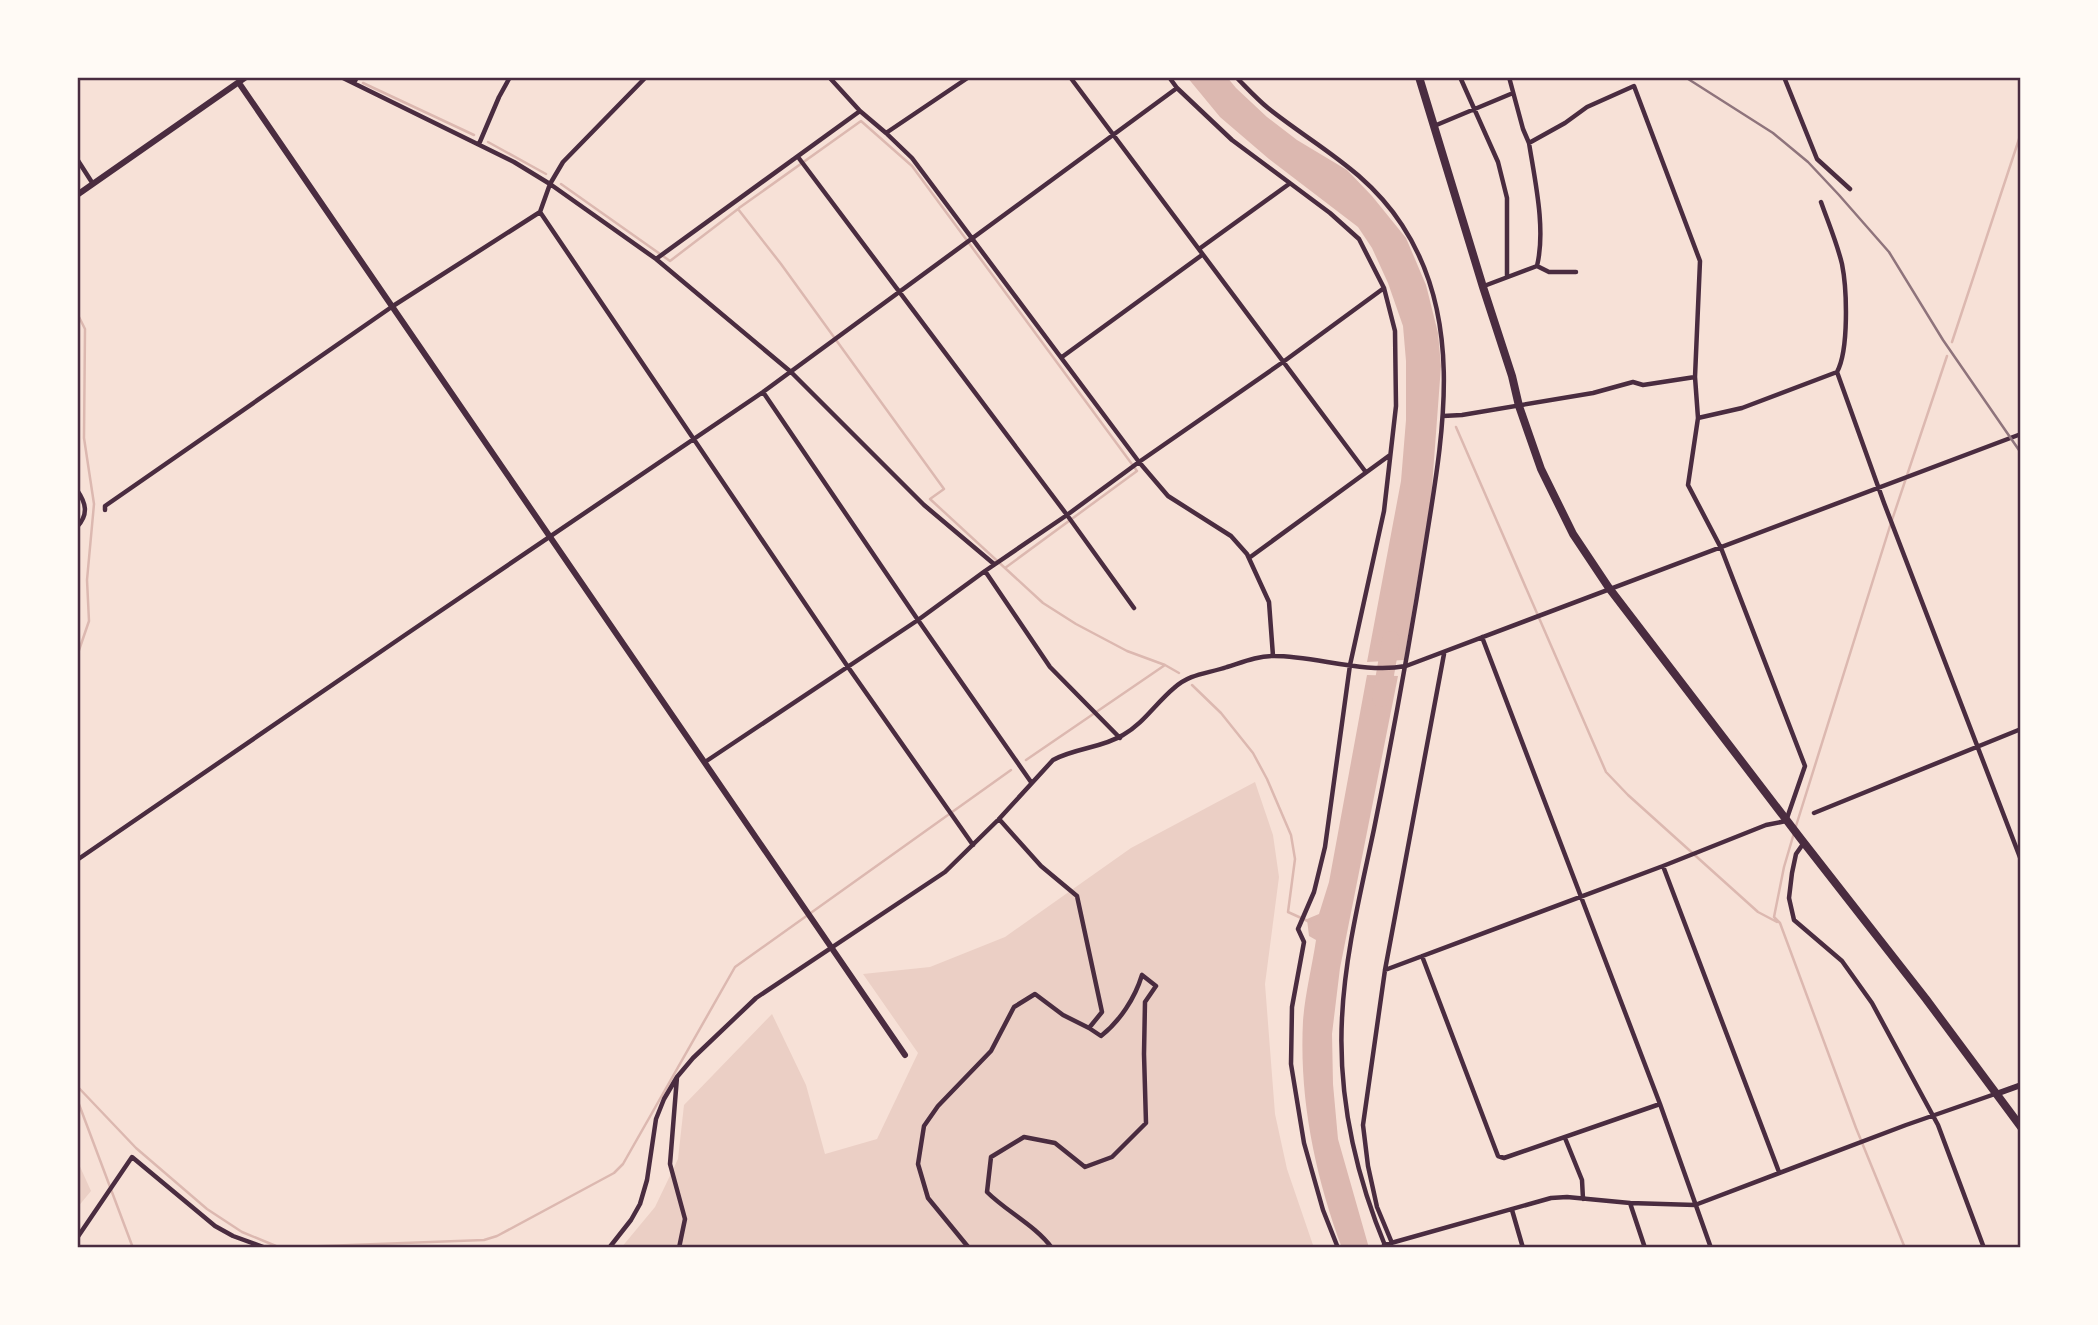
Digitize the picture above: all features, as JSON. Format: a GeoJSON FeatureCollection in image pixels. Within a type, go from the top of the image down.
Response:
{"type":"FeatureCollection","features":[{"type":"Feature","properties":{"kind":"main road"},"geometry":{"type":"LineString","coordinates":[[1419,77],[1519,406],[1541,468],[1567,523],[1609,588],[1786,821],[1916,986],[2021,1127]]}},
{"type":"Feature","properties":{"kind":"street"},"geometry":{"type":"LineString","coordinates":[[77,195],[238,80],[246,77]]}},
{"type":"Feature","properties":{"kind":"street"},"geometry":{"type":"LineString","coordinates":[[341,77],[514,162],[550,184],[656,259],[791,372],[924,505],[994,564]]}},
{"type":"Feature","properties":{"kind":"street"},"geometry":{"type":"LineString","coordinates":[[354,83],[358,77]]}},
{"type":"Feature","properties":{"kind":"street"},"geometry":{"type":"LineString","coordinates":[[479,144],[510,77]]}},
{"type":"Feature","properties":{"kind":"street"},"geometry":{"type":"LineString","coordinates":[[105,510],[105,506],[393,306],[540,212],[550,184],[564,162],[646,77]]}},
{"type":"Feature","properties":{"kind":"street"},"geometry":{"type":"LineString","coordinates":[[829,77],[860,111],[912,158],[1139,462],[1168,496],[1231,536],[1249,558],[1269,602],[1273,656]]}},
{"type":"Feature","properties":{"kind":"street"},"geometry":{"type":"LineString","coordinates":[[886,133],[969,77]]}},
{"type":"Feature","properties":{"kind":"street"},"geometry":{"type":"LineString","coordinates":[[1070,77],[1366,471]]}},
{"type":"Feature","properties":{"kind":"street"},"geometry":{"type":"LineString","coordinates":[[1169,77],[1177,88],[1232,140],[1359,239],[1384,288],[1395,331],[1396,406],[1384,511],[1350,665],[1325,847],[1314,892],[1298,929],[1304,942],[1292,1007],[1291,1064],[1304,1143],[1323,1210],[1338,1248]]}},
{"type":"Feature","properties":{"kind":"street"},"geometry":{"type":"LineString","coordinates":[[1236,77],[1270,110],[1363,177],[1402,225],[1416,250],[1437,306],[1444,357],[1443,416],[1435,482],[1406,666],[1349,954],[1342,1018],[1343,1076],[1347,1109],[1361,1181],[1385,1247],[1551,1198],[1695,1205],[2021,1085]]}},
{"type":"Feature","properties":{"kind":"street"},"geometry":{"type":"LineString","coordinates":[[1460,77],[1499,162],[1507,198],[1507,277]]}},
{"type":"Feature","properties":{"kind":"street"},"geometry":{"type":"LineString","coordinates":[[1509,77],[1529,143],[1539,206],[1540,256],[1537,266]]}},
{"type":"Feature","properties":{"kind":"street"},"geometry":{"type":"LineString","coordinates":[[1784,77],[1817,159],[1850,189]]}},
{"type":"Feature","properties":{"kind":"street"},"geometry":{"type":"LineString","coordinates":[[238,80],[905,1055]]}},
{"type":"Feature","properties":{"kind":"street"},"geometry":{"type":"LineString","coordinates":[[1385,970],[1766,825],[1786,821],[1804,766],[1721,548],[1688,485],[1698,418],[1695,377],[1700,261],[1634,86],[1587,107],[1529,143]]}},
{"type":"Feature","properties":{"kind":"street"},"geometry":{"type":"LineString","coordinates":[[77,860],[763,392],[1177,88]]}},
{"type":"Feature","properties":{"kind":"street"},"geometry":{"type":"LineString","coordinates":[[1434,125],[1513,93]]}},
{"type":"Feature","properties":{"kind":"street"},"geometry":{"type":"LineString","coordinates":[[656,259],[860,111]]}},
{"type":"Feature","properties":{"kind":"street"},"geometry":{"type":"LineString","coordinates":[[798,157],[1134,608]]}},
{"type":"Feature","properties":{"kind":"street"},"geometry":{"type":"LineString","coordinates":[[77,159],[93,184]]}},
{"type":"Feature","properties":{"kind":"street"},"geometry":{"type":"LineString","coordinates":[[1199,249],[1289,184]]}},
{"type":"Feature","properties":{"kind":"street"},"geometry":{"type":"LineString","coordinates":[[1821,202],[1842,265],[1845,349],[1837,372],[1884,503],[2021,860]]}},
{"type":"Feature","properties":{"kind":"street"},"geometry":{"type":"LineString","coordinates":[[540,212],[848,667],[973,845]]}},
{"type":"Feature","properties":{"kind":"street"},"geometry":{"type":"LineString","coordinates":[[1062,357],[1202,255]]}},
{"type":"Feature","properties":{"kind":"street"},"geometry":{"type":"LineString","coordinates":[[1483,287],[1537,266],[1549,272],[1576,272]]}},
{"type":"Feature","properties":{"kind":"street"},"geometry":{"type":"LineString","coordinates":[[705,762],[918,620],[1384,288]]}},
{"type":"Feature","properties":{"kind":"street"},"geometry":{"type":"LineString","coordinates":[[1698,418],[1742,408],[1837,372]]}},
{"type":"Feature","properties":{"kind":"street"},"geometry":{"type":"LineString","coordinates":[[1443,416],[1592,393],[1633,382],[1643,385],[1695,377]]}},
{"type":"Feature","properties":{"kind":"street"},"geometry":{"type":"LineString","coordinates":[[763,392],[1031,782]]}},
{"type":"Feature","properties":{"kind":"street"},"geometry":{"type":"LineString","coordinates":[[609,1248],[640,1204],[647,1180],[656,1119],[677,1077],[693,1058],[756,998],[945,873],[1053,760],[1120,737],[1132,730],[1174,688],[1190,676],[1228,667],[1247,659],[1273,656],[1350,665],[1396,668],[1406,666],[2021,434]]}},
{"type":"Feature","properties":{"kind":"street"},"geometry":{"type":"LineString","coordinates":[[1249,558],[1391,454]]}},
{"type":"Feature","properties":{"kind":"street"},"geometry":{"type":"LineString","coordinates":[[77,490],[85,502],[84,520],[77,527]]}},
{"type":"Feature","properties":{"kind":"street"},"geometry":{"type":"LineString","coordinates":[[985,571],[1050,667],[1120,737]]}},
{"type":"Feature","properties":{"kind":"street"},"geometry":{"type":"LineString","coordinates":[[1482,637],[1660,1104],[1711,1248]]}},
{"type":"Feature","properties":{"kind":"street"},"geometry":{"type":"LineString","coordinates":[[1392,1243],[1377,1207],[1363,1125],[1385,970],[1444,653]]}},
{"type":"Feature","properties":{"kind":"street"},"geometry":{"type":"LineString","coordinates":[[1814,813],[2021,729]]}},
{"type":"Feature","properties":{"kind":"street"},"geometry":{"type":"LineString","coordinates":[[999,819],[1041,866],[1077,896],[1102,1012],[1089,1028]]}},
{"type":"Feature","properties":{"kind":"street"},"geometry":{"type":"LineString","coordinates":[[1802,841],[1796,854],[1789,898],[1794,920],[1842,961],[1872,1003],[1938,1125],[1984,1248]]}},
{"type":"Feature","properties":{"kind":"street"},"geometry":{"type":"LineString","coordinates":[[1663,866],[1779,1172]]}},
{"type":"Feature","properties":{"kind":"street"},"geometry":{"type":"LineString","coordinates":[[1422,956],[1498,1156],[1504,1158],[1660,1104]]}},
{"type":"Feature","properties":{"kind":"street"},"geometry":{"type":"LineString","coordinates":[[969,1248],[928,1198],[918,1164],[924,1126],[938,1106],[991,1051],[1014,1007],[1035,994],[1063,1015],[1101,1036],[1113,1026],[1137,989],[1142,975],[1156,986],[1144,1002],[1146,1123],[1112,1157],[1085,1167],[1055,1143],[1024,1137],[991,1157],[987,1192],[1001,1206],[1044,1237],[1052,1248]]}},
{"type":"Feature","properties":{"kind":"street"},"geometry":{"type":"LineString","coordinates":[[677,1077],[678,1091],[670,1164],[685,1219],[679,1248]]}},
{"type":"Feature","properties":{"kind":"street"},"geometry":{"type":"LineString","coordinates":[[1565,1138],[1582,1180],[1583,1199]]}},
{"type":"Feature","properties":{"kind":"street"},"geometry":{"type":"LineString","coordinates":[[77,1238],[132,1157],[215,1226],[266,1248]]}},
{"type":"Feature","properties":{"kind":"street"},"geometry":{"type":"LineString","coordinates":[[1630,1203],[1645,1248]]}},
{"type":"Feature","properties":{"kind":"street"},"geometry":{"type":"LineString","coordinates":[[1512,1210],[1523,1248]]}},
{"type":"Feature","properties":{"kind":"shaded area"},"geometry":{"type":"Polygon","coordinates":[[[1187,77],[1227,77],[1267,117],[1297,140],[1347,170],[1406,238],[1426,285],[1438,333],[1441,366],[1431,500],[1404,660],[1367,662],[1401,481],[1406,420],[1403,326],[1388,283],[1372,248],[1358,227],[1269,159],[1220,117],[1187,77]]]}},
{"type":"Feature","properties":{"kind":"shaded area"},"geometry":{"type":"Polygon","coordinates":[[[1367,675],[1398,676],[1340,968],[1332,1034],[1338,1139],[1369,1248],[1342,1248],[1324,1193],[1306,1108],[1303,1021],[1316,940],[1309,936],[1307,919],[1319,914],[1329,882],[1367,675]]]}},
{"type":"Feature","properties":{"kind":"shaded area"},"geometry":{"type":"Polygon","coordinates":[[[1255,782],[1273,835],[1279,877],[1265,984],[1275,1114],[1287,1169],[1314,1248],[621,1248],[655,1207],[678,1159],[684,1105],[772,1014],[806,1085],[825,1154],[877,1139],[918,1053],[863,974],[930,967],[1005,937],[1131,848],[1255,782]]]}},
{"type":"Feature","properties":{"kind":"shaded area"},"geometry":{"type":"Polygon","coordinates":[[[77,1160],[91,1191],[77,1208],[77,1160]]]}},
{"type":"Feature","properties":{"kind":"waterway"},"geometry":{"type":"LineString","coordinates":[[363,83],[474,135]]}},
{"type":"Feature","properties":{"kind":"waterway"},"geometry":{"type":"LineString","coordinates":[[739,208],[861,121],[912,166],[1137,471],[1005,568]]}},
{"type":"Feature","properties":{"kind":"waterway"},"geometry":{"type":"LineString","coordinates":[[1952,342],[2021,133]]}},
{"type":"Feature","properties":{"kind":"waterway"},"geometry":{"type":"LineString","coordinates":[[488,142],[546,174]]}},
{"type":"Feature","properties":{"kind":"waterway"},"geometry":{"type":"LineString","coordinates":[[561,184],[670,261],[738,209],[944,489],[930,499],[1043,603],[1127,651],[1179,673]]}},
{"type":"Feature","properties":{"kind":"waterway"},"geometry":{"type":"LineString","coordinates":[[77,313],[85,329],[84,438],[94,504],[87,580],[89,621],[77,656]]}},
{"type":"Feature","properties":{"kind":"waterway"},"geometry":{"type":"LineString","coordinates":[[1796,826],[1890,526],[1947,356]]}},
{"type":"Feature","properties":{"kind":"waterway"},"geometry":{"type":"LineString","coordinates":[[1456,427],[1606,772],[1758,912],[1777,922]]}},
{"type":"Feature","properties":{"kind":"waterway"},"geometry":{"type":"LineString","coordinates":[[1381,698],[1391,640]]}},
{"type":"Feature","properties":{"kind":"waterway"},"geometry":{"type":"LineString","coordinates":[[1026,760],[1165,665]]}},
{"type":"Feature","properties":{"kind":"waterway"},"geometry":{"type":"LineString","coordinates":[[1192,685],[1221,713],[1253,753],[1267,779],[1291,835],[1295,859],[1288,912],[1310,922]]}},
{"type":"Feature","properties":{"kind":"waterway"},"geometry":{"type":"LineString","coordinates":[[77,1086],[136,1148],[207,1209],[242,1232],[276,1246],[484,1240],[497,1236],[614,1173],[623,1164],[735,967],[1011,770]]}},
{"type":"Feature","properties":{"kind":"waterway"},"geometry":{"type":"LineString","coordinates":[[1794,833],[1774,917],[1780,923],[1856,1128],[1905,1248]]}},
{"type":"Feature","properties":{"kind":"waterway"},"geometry":{"type":"LineString","coordinates":[[77,1099],[133,1248]]}},
{"type":"Feature","properties":{"kind":"railway"},"geometry":{"type":"LineString","coordinates":[[1685,77],[1773,133],[1808,162],[1839,195],[1889,252],[1943,340],[2021,453]]}}]}
